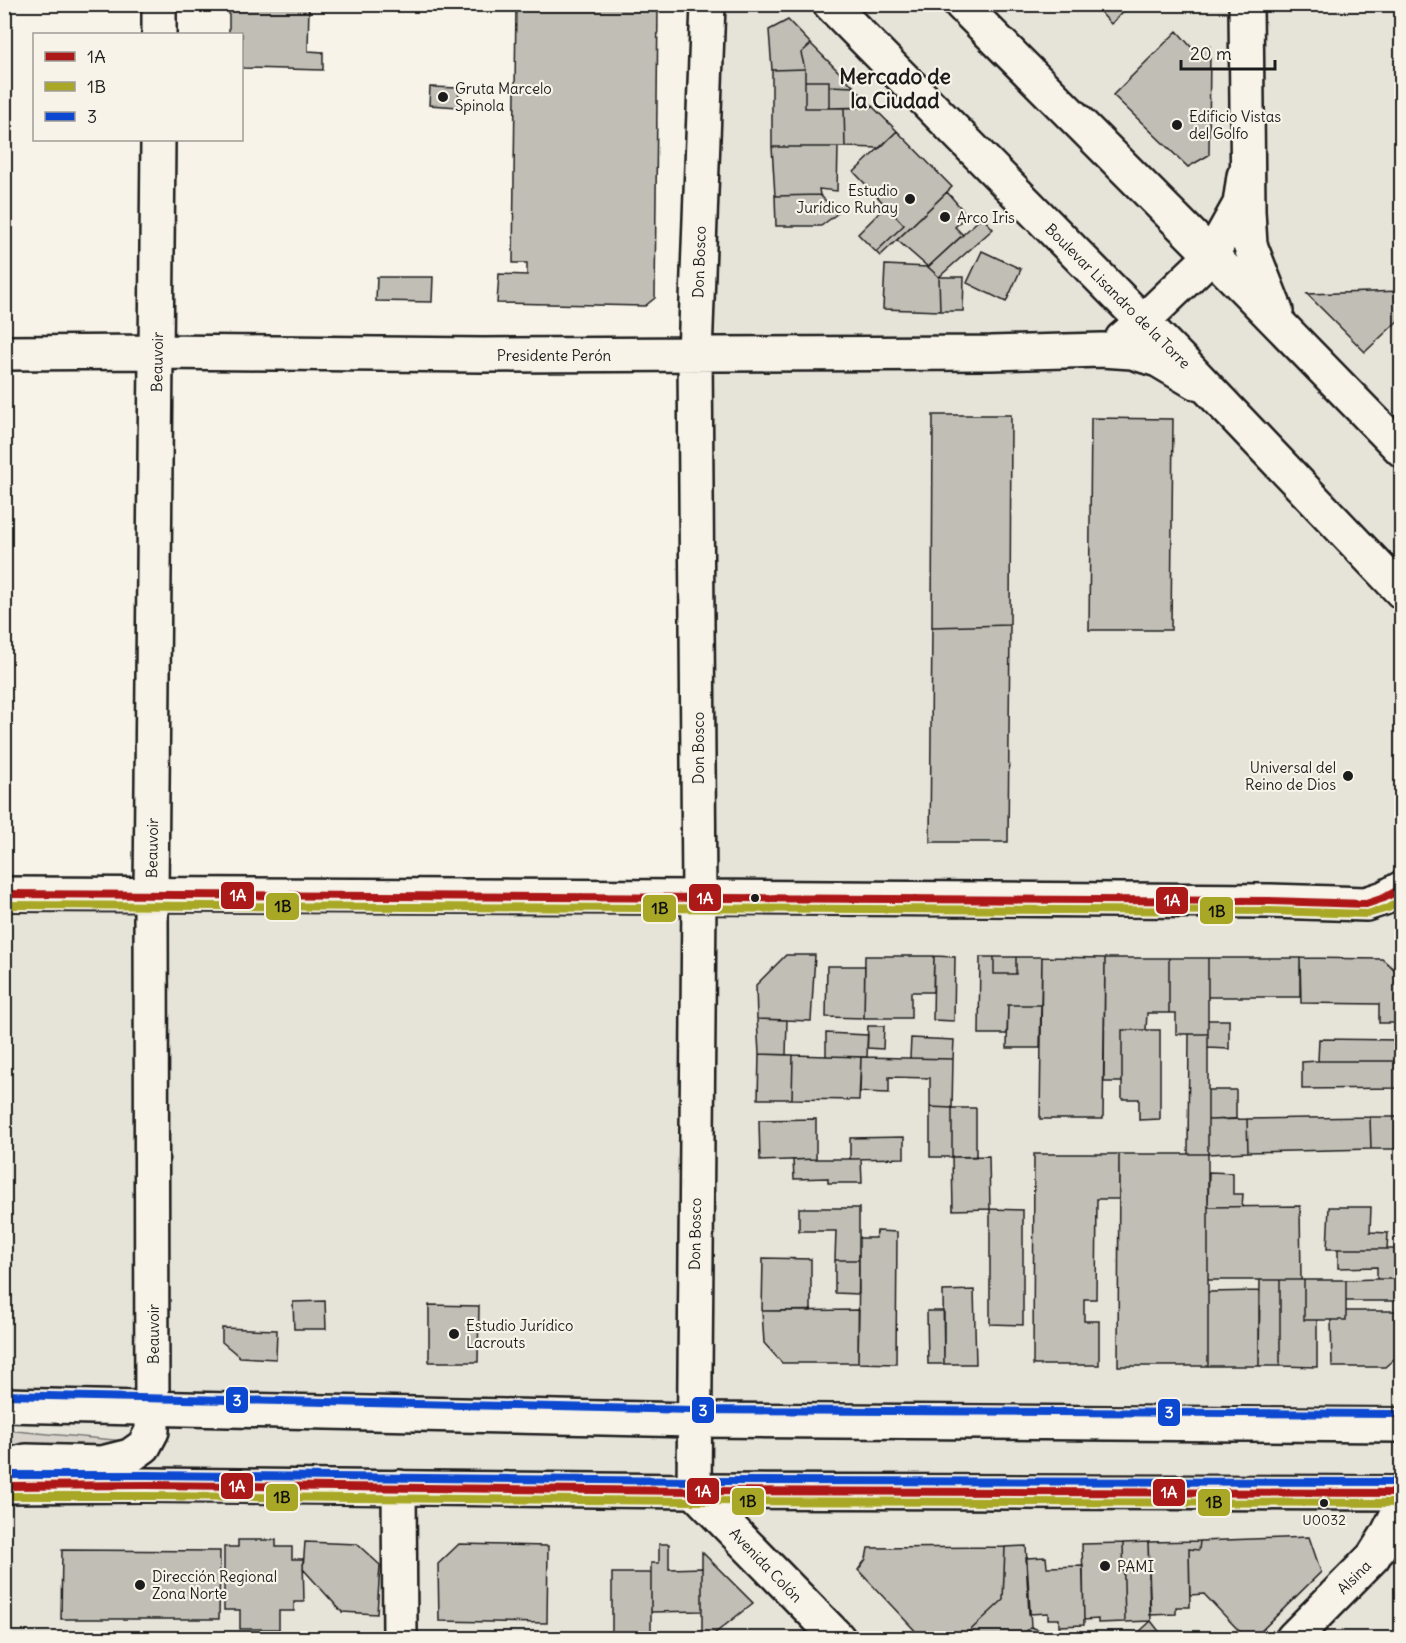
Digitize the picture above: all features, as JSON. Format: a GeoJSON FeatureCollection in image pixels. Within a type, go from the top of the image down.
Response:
{"type":"FeatureCollection","features":[{"type":"Feature","properties":{"kind":"main road"},"geometry":{"type":"LineString","coordinates":[[159,4],[159,33]]}},
{"type":"Feature","properties":{"kind":"main road","name":"Don Bosco"},"geometry":{"type":"LineString","coordinates":[[694,1491],[699,897],[695,354],[708,4]]}},
{"type":"Feature","properties":{"kind":"main road","name":"Boulevar Lisandro de la Torre"},"geometry":{"type":"LineString","coordinates":[[830,4],[1217,397],[1400,591]]}},
{"type":"Feature","properties":{"kind":"main road"},"geometry":{"type":"LineString","coordinates":[[961,4],[1401,450]]}},
{"type":"Feature","properties":{"kind":"main road"},"geometry":{"type":"LineString","coordinates":[[1246,4],[1250,245],[1274,306],[1288,333]]}},
{"type":"Feature","properties":{"kind":"main road","name":"Beauvoir"},"geometry":{"type":"LineString","coordinates":[[4,1467],[26,1461],[102,1463],[130,1456],[144,1446],[152,1431],[152,896],[158,141]]}},
{"type":"Feature","properties":{"kind":"main road","name":"Presidente Perón"},"geometry":{"type":"LineString","coordinates":[[1102,350],[1126,336],[1211,256],[1240,204],[1247,160]]}},
{"type":"Feature","properties":{"kind":"main road","name":"Presidente Perón"},"geometry":{"type":"LineString","coordinates":[[4,353],[483,355],[991,353],[1102,350],[1132,352],[1158,360],[1217,397]]}},
{"type":"Feature","properties":{"kind":"main road"},"geometry":{"type":"LineString","coordinates":[[4,894],[1258,901],[1366,904],[1384,898],[1401,888]]}},
{"type":"Feature","properties":{"kind":"main road"},"geometry":{"type":"LineString","coordinates":[[4,1405],[693,1420],[1401,1425]]}},
{"type":"Feature","properties":{"kind":"main road"},"geometry":{"type":"LineString","coordinates":[[4,1486],[1401,1493]]}},
{"type":"Feature","properties":{"kind":"main road"},"geometry":{"type":"LineString","coordinates":[[399,1487],[400,1638]]}},
{"type":"Feature","properties":{"kind":"main road","name":"Avenida Colón"},"geometry":{"type":"LineString","coordinates":[[694,1491],[838,1638]]}},
{"type":"Feature","properties":{"kind":"main road","name":"Alsina"},"geometry":{"type":"LineString","coordinates":[[1293,1638],[1373,1557],[1387,1535],[1401,1505]]}},
{"type":"Feature","properties":{"kind":"shaded area"},"geometry":{"type":"Polygon","coordinates":[[[708,5],[1401,5],[1401,1638],[5,1638],[5,894],[699,897],[708,5]]]}},
{"type":"Feature","properties":{"kind":"shaded area"},"geometry":{"type":"Polygon","coordinates":[[[4,1430],[126,1441],[113,1449],[5,1453],[4,1430]]]}},
{"type":"Feature","properties":{"kind":"building"},"geometry":{"type":"Polygon","coordinates":[[[229,4],[309,4],[308,51],[323,52],[323,70],[243,68],[243,33],[229,33],[229,4]]]}},
{"type":"Feature","properties":{"kind":"building"},"geometry":{"type":"Polygon","coordinates":[[[516,4],[658,4],[655,298],[645,306],[497,303],[499,274],[527,275],[527,263],[513,263],[516,4]]]}},
{"type":"Feature","properties":{"kind":"building"},"geometry":{"type":"Polygon","coordinates":[[[1093,4],[1131,4],[1111,24],[1093,4]]]}},
{"type":"Feature","properties":{"kind":"building"},"geometry":{"type":"Polygon","coordinates":[[[788,20],[811,44],[801,53],[805,69],[772,70],[769,30],[788,20]]]}},
{"type":"Feature","properties":{"kind":"building","name":"Edificio Vistas del Golfo"},"geometry":{"type":"Polygon","coordinates":[[[1177,31],[1192,48],[1210,46],[1209,155],[1188,167],[1113,95],[1177,31]]]}},
{"type":"Feature","properties":{"kind":"building"},"geometry":{"type":"Polygon","coordinates":[[[811,44],[854,87],[829,86],[829,81],[805,81],[801,53],[811,44]]]}},
{"type":"Feature","properties":{"kind":"building"},"geometry":{"type":"Polygon","coordinates":[[[805,69],[805,108],[844,108],[845,147],[772,147],[772,70],[805,69]]]}},
{"type":"Feature","properties":{"kind":"building"},"geometry":{"type":"Polygon","coordinates":[[[805,81],[829,81],[829,108],[805,108],[805,81]]]}},
{"type":"Feature","properties":{"kind":"building"},"geometry":{"type":"Polygon","coordinates":[[[829,86],[854,87],[873,107],[829,108],[829,86]]]}},
{"type":"Feature","properties":{"kind":"building"},"geometry":{"type":"Polygon","coordinates":[[[430,87],[459,88],[458,107],[429,105],[430,87]]]}},
{"type":"Feature","properties":{"kind":"building"},"geometry":{"type":"Polygon","coordinates":[[[873,107],[897,131],[880,148],[845,147],[844,108],[873,107]]]}},
{"type":"Feature","properties":{"kind":"building","name":"Estudio Jurídico Ruhay"},"geometry":{"type":"Polygon","coordinates":[[[897,131],[952,187],[880,256],[876,252],[904,225],[854,172],[897,131]]]}},
{"type":"Feature","properties":{"kind":"building"},"geometry":{"type":"Polygon","coordinates":[[[772,147],[838,147],[837,191],[819,189],[820,195],[775,196],[772,147]]]}},
{"type":"Feature","properties":{"kind":"building"},"geometry":{"type":"Polygon","coordinates":[[[947,192],[967,215],[955,227],[963,235],[928,267],[897,240],[947,192]]]}},
{"type":"Feature","properties":{"kind":"building"},"geometry":{"type":"Polygon","coordinates":[[[820,195],[838,213],[821,226],[776,226],[775,196],[820,195]]]}},
{"type":"Feature","properties":{"kind":"building"},"geometry":{"type":"Polygon","coordinates":[[[886,206],[904,225],[876,252],[858,234],[886,206]]]}},
{"type":"Feature","properties":{"kind":"building"},"geometry":{"type":"Polygon","coordinates":[[[982,217],[993,229],[939,277],[928,267],[982,217]]]}},
{"type":"Feature","properties":{"kind":"building"},"geometry":{"type":"Polygon","coordinates":[[[982,251],[1021,269],[1006,302],[967,283],[982,251]]]}},
{"type":"Feature","properties":{"kind":"building"},"geometry":{"type":"Polygon","coordinates":[[[885,265],[928,267],[939,277],[940,311],[883,309],[885,265]]]}},
{"type":"Feature","properties":{"kind":"building"},"geometry":{"type":"Polygon","coordinates":[[[377,277],[433,277],[432,302],[376,301],[377,277]]]}},
{"type":"Feature","properties":{"kind":"building"},"geometry":{"type":"Polygon","coordinates":[[[939,277],[964,277],[963,311],[940,311],[939,277]]]}},
{"type":"Feature","properties":{"kind":"building"},"geometry":{"type":"Polygon","coordinates":[[[1402,291],[1402,317],[1365,352],[1307,294],[1402,291]]]}},
{"type":"Feature","properties":{"kind":"building"},"geometry":{"type":"Polygon","coordinates":[[[933,415],[1011,415],[1010,625],[932,627],[933,415]]]}},
{"type":"Feature","properties":{"kind":"building"},"geometry":{"type":"Polygon","coordinates":[[[1091,418],[1173,419],[1171,630],[1089,630],[1091,418]]]}},
{"type":"Feature","properties":{"kind":"building"},"geometry":{"type":"Polygon","coordinates":[[[1010,625],[1008,842],[930,842],[932,627],[1010,625]]]}},
{"type":"Feature","properties":{"kind":"building"},"geometry":{"type":"Polygon","coordinates":[[[786,955],[815,955],[811,1021],[757,1019],[756,985],[786,955]]]}},
{"type":"Feature","properties":{"kind":"building"},"geometry":{"type":"Polygon","coordinates":[[[865,956],[934,956],[933,992],[911,992],[911,1018],[864,1018],[865,956]]]}},
{"type":"Feature","properties":{"kind":"building"},"geometry":{"type":"Polygon","coordinates":[[[934,956],[955,957],[954,1021],[933,1020],[934,956]]]}},
{"type":"Feature","properties":{"kind":"building"},"geometry":{"type":"Polygon","coordinates":[[[980,957],[994,957],[994,974],[1016,974],[1016,957],[1042,957],[1041,1005],[1008,1005],[1007,1034],[979,1034],[980,957]]]}},
{"type":"Feature","properties":{"kind":"building"},"geometry":{"type":"Polygon","coordinates":[[[994,957],[1016,957],[1016,974],[994,974],[994,957]]]}},
{"type":"Feature","properties":{"kind":"building"},"geometry":{"type":"Polygon","coordinates":[[[1042,957],[1105,958],[1103,1119],[1040,1119],[1042,957]]]}},
{"type":"Feature","properties":{"kind":"building"},"geometry":{"type":"Polygon","coordinates":[[[1105,958],[1169,958],[1169,1013],[1147,1013],[1146,1030],[1122,1030],[1122,1082],[1104,1082],[1105,958]]]}},
{"type":"Feature","properties":{"kind":"building"},"geometry":{"type":"Polygon","coordinates":[[[1169,958],[1208,958],[1208,1034],[1176,1034],[1176,1013],[1169,1013],[1169,958]]]}},
{"type":"Feature","properties":{"kind":"building"},"geometry":{"type":"Polygon","coordinates":[[[1208,958],[1300,958],[1300,997],[1208,997],[1208,958]]]}},
{"type":"Feature","properties":{"kind":"building"},"geometry":{"type":"Polygon","coordinates":[[[1300,958],[1382,959],[1402,976],[1402,1023],[1379,1023],[1379,1004],[1301,1003],[1300,958]]]}},
{"type":"Feature","properties":{"kind":"building"},"geometry":{"type":"Polygon","coordinates":[[[827,966],[865,966],[864,1018],[826,1017],[827,966]]]}},
{"type":"Feature","properties":{"kind":"building"},"geometry":{"type":"Polygon","coordinates":[[[1008,1005],[1041,1005],[1040,1048],[1007,1048],[1008,1005]]]}},
{"type":"Feature","properties":{"kind":"building"},"geometry":{"type":"Polygon","coordinates":[[[757,1019],[787,1020],[786,1055],[759,1054],[757,1019]]]}},
{"type":"Feature","properties":{"kind":"building"},"geometry":{"type":"Polygon","coordinates":[[[1208,1020],[1229,1020],[1229,1049],[1208,1048],[1208,1020]]]}},
{"type":"Feature","properties":{"kind":"building"},"geometry":{"type":"Polygon","coordinates":[[[868,1026],[884,1026],[883,1049],[867,1048],[868,1026]]]}},
{"type":"Feature","properties":{"kind":"building"},"geometry":{"type":"Polygon","coordinates":[[[1122,1030],[1160,1030],[1160,1119],[1139,1120],[1139,1099],[1122,1099],[1122,1030]]]}},
{"type":"Feature","properties":{"kind":"building"},"geometry":{"type":"Polygon","coordinates":[[[826,1033],[868,1035],[867,1057],[826,1056],[826,1033]]]}},
{"type":"Feature","properties":{"kind":"building"},"geometry":{"type":"Polygon","coordinates":[[[1189,1034],[1208,1034],[1208,1154],[1188,1154],[1189,1034]]]}},
{"type":"Feature","properties":{"kind":"building"},"geometry":{"type":"Polygon","coordinates":[[[911,1038],[954,1040],[953,1059],[910,1058],[911,1038]]]}},
{"type":"Feature","properties":{"kind":"building"},"geometry":{"type":"Polygon","coordinates":[[[1319,1039],[1402,1040],[1402,1061],[1318,1061],[1319,1039]]]}},
{"type":"Feature","properties":{"kind":"building"},"geometry":{"type":"Polygon","coordinates":[[[759,1054],[793,1055],[792,1099],[758,1099],[759,1054]]]}},
{"type":"Feature","properties":{"kind":"building"},"geometry":{"type":"Polygon","coordinates":[[[793,1055],[861,1057],[859,1100],[792,1099],[793,1055]]]}},
{"type":"Feature","properties":{"kind":"building"},"geometry":{"type":"Polygon","coordinates":[[[861,1057],[953,1059],[952,1108],[930,1107],[930,1078],[889,1077],[889,1093],[860,1092],[861,1057]]]}},
{"type":"Feature","properties":{"kind":"building"},"geometry":{"type":"Polygon","coordinates":[[[1402,1061],[1402,1088],[1302,1089],[1302,1062],[1402,1061]]]}},
{"type":"Feature","properties":{"kind":"building"},"geometry":{"type":"Polygon","coordinates":[[[1208,1090],[1236,1090],[1236,1119],[1208,1120],[1208,1090]]]}},
{"type":"Feature","properties":{"kind":"building"},"geometry":{"type":"Polygon","coordinates":[[[930,1107],[952,1108],[952,1157],[930,1157],[930,1107]]]}},
{"type":"Feature","properties":{"kind":"building"},"geometry":{"type":"Polygon","coordinates":[[[952,1108],[976,1108],[976,1157],[952,1157],[952,1108]]]}},
{"type":"Feature","properties":{"kind":"building"},"geometry":{"type":"Polygon","coordinates":[[[1370,1117],[1371,1149],[1248,1152],[1247,1119],[1370,1117]]]}},
{"type":"Feature","properties":{"kind":"building"},"geometry":{"type":"Polygon","coordinates":[[[1370,1117],[1402,1117],[1402,1149],[1371,1149],[1370,1117]]]}},
{"type":"Feature","properties":{"kind":"building"},"geometry":{"type":"Polygon","coordinates":[[[816,1119],[816,1159],[760,1161],[759,1120],[816,1119]]]}},
{"type":"Feature","properties":{"kind":"building"},"geometry":{"type":"Polygon","coordinates":[[[1247,1119],[1248,1152],[1208,1154],[1208,1120],[1247,1119]]]}},
{"type":"Feature","properties":{"kind":"building"},"geometry":{"type":"Polygon","coordinates":[[[904,1137],[904,1158],[850,1159],[850,1138],[904,1137]]]}},
{"type":"Feature","properties":{"kind":"building"},"geometry":{"type":"Polygon","coordinates":[[[1034,1154],[1119,1154],[1119,1199],[1097,1199],[1096,1299],[1084,1299],[1084,1321],[1099,1321],[1099,1365],[1033,1365],[1034,1154]]]}},
{"type":"Feature","properties":{"kind":"building"},"geometry":{"type":"Polygon","coordinates":[[[1119,1154],[1208,1154],[1208,1366],[1118,1366],[1119,1154]]]}},
{"type":"Feature","properties":{"kind":"building"},"geometry":{"type":"Polygon","coordinates":[[[989,1156],[990,1209],[953,1210],[952,1157],[989,1156]]]}},
{"type":"Feature","properties":{"kind":"building"},"geometry":{"type":"Polygon","coordinates":[[[861,1159],[862,1183],[828,1183],[828,1178],[794,1179],[793,1160],[861,1159]]]}},
{"type":"Feature","properties":{"kind":"building"},"geometry":{"type":"Polygon","coordinates":[[[1209,1172],[1233,1173],[1233,1194],[1243,1194],[1242,1207],[1208,1207],[1209,1172]]]}},
{"type":"Feature","properties":{"kind":"building"},"geometry":{"type":"Polygon","coordinates":[[[1300,1206],[1301,1280],[1208,1280],[1208,1207],[1300,1206]]]}},
{"type":"Feature","properties":{"kind":"building"},"geometry":{"type":"Polygon","coordinates":[[[1329,1207],[1371,1207],[1370,1232],[1388,1233],[1387,1249],[1327,1249],[1329,1207]]]}},
{"type":"Feature","properties":{"kind":"building"},"geometry":{"type":"Polygon","coordinates":[[[799,1208],[859,1208],[859,1260],[835,1260],[836,1231],[799,1231],[799,1208]]]}},
{"type":"Feature","properties":{"kind":"building"},"geometry":{"type":"Polygon","coordinates":[[[990,1209],[1023,1210],[1023,1325],[990,1324],[990,1209]]]}},
{"type":"Feature","properties":{"kind":"building"},"geometry":{"type":"Polygon","coordinates":[[[877,1231],[897,1232],[896,1364],[858,1363],[859,1238],[876,1238],[877,1231]]]}},
{"type":"Feature","properties":{"kind":"building"},"geometry":{"type":"Polygon","coordinates":[[[1338,1249],[1402,1249],[1402,1279],[1377,1279],[1377,1267],[1338,1268],[1338,1249]]]}},
{"type":"Feature","properties":{"kind":"building"},"geometry":{"type":"Polygon","coordinates":[[[763,1258],[811,1259],[811,1311],[762,1311],[763,1258]]]}},
{"type":"Feature","properties":{"kind":"building"},"geometry":{"type":"Polygon","coordinates":[[[835,1260],[859,1260],[859,1294],[835,1293],[835,1260]]]}},
{"type":"Feature","properties":{"kind":"building"},"geometry":{"type":"Polygon","coordinates":[[[1402,1279],[1402,1301],[1346,1301],[1346,1280],[1402,1279]]]}},
{"type":"Feature","properties":{"kind":"building"},"geometry":{"type":"Polygon","coordinates":[[[1260,1280],[1280,1280],[1280,1366],[1259,1366],[1260,1280]]]}},
{"type":"Feature","properties":{"kind":"building"},"geometry":{"type":"Polygon","coordinates":[[[1280,1280],[1304,1280],[1304,1320],[1317,1320],[1317,1367],[1280,1366],[1280,1280]]]}},
{"type":"Feature","properties":{"kind":"building"},"geometry":{"type":"Polygon","coordinates":[[[1304,1280],[1346,1280],[1346,1320],[1304,1320],[1304,1280]]]}},
{"type":"Feature","properties":{"kind":"building"},"geometry":{"type":"Polygon","coordinates":[[[974,1290],[976,1364],[944,1364],[943,1291],[974,1290]]]}},
{"type":"Feature","properties":{"kind":"building"},"geometry":{"type":"Polygon","coordinates":[[[1259,1291],[1259,1366],[1208,1366],[1208,1292],[1259,1291]]]}},
{"type":"Feature","properties":{"kind":"building"},"geometry":{"type":"Polygon","coordinates":[[[325,1301],[326,1329],[294,1329],[293,1302],[325,1301]]]}},
{"type":"Feature","properties":{"kind":"building","name":"Estudio Jurídico Lacrouts"},"geometry":{"type":"Polygon","coordinates":[[[429,1305],[479,1306],[478,1362],[429,1362],[429,1305]]]}},
{"type":"Feature","properties":{"kind":"building"},"geometry":{"type":"Polygon","coordinates":[[[859,1310],[858,1363],[782,1363],[764,1343],[762,1311],[859,1310]]]}},
{"type":"Feature","properties":{"kind":"building"},"geometry":{"type":"Polygon","coordinates":[[[927,1311],[944,1311],[944,1364],[928,1364],[927,1311]]]}},
{"type":"Feature","properties":{"kind":"building"},"geometry":{"type":"Polygon","coordinates":[[[1346,1311],[1402,1311],[1402,1352],[1385,1367],[1332,1367],[1331,1320],[1346,1320],[1346,1311]]]}},
{"type":"Feature","properties":{"kind":"building"},"geometry":{"type":"Polygon","coordinates":[[[222,1328],[277,1330],[276,1359],[240,1357],[222,1342],[222,1328]]]}},
{"type":"Feature","properties":{"kind":"building"},"geometry":{"type":"Polygon","coordinates":[[[1309,1537],[1321,1572],[1254,1638],[1246,1638],[1204,1594],[1190,1595],[1189,1549],[1199,1550],[1200,1541],[1309,1537]]]}},
{"type":"Feature","properties":{"kind":"building"},"geometry":{"type":"Polygon","coordinates":[[[238,1540],[276,1540],[276,1547],[292,1547],[292,1559],[303,1559],[304,1602],[294,1602],[294,1611],[279,1611],[279,1629],[240,1629],[240,1610],[224,1610],[224,1547],[238,1547],[238,1540]]]}},
{"type":"Feature","properties":{"kind":"building"},"geometry":{"type":"Polygon","coordinates":[[[1200,1541],[1199,1550],[1189,1549],[1190,1607],[1176,1607],[1176,1614],[1150,1615],[1148,1542],[1200,1541]]]}},
{"type":"Feature","properties":{"kind":"building"},"geometry":{"type":"Polygon","coordinates":[[[305,1542],[357,1544],[380,1565],[377,1614],[342,1612],[303,1569],[305,1542]]]}},
{"type":"Feature","properties":{"kind":"building"},"geometry":{"type":"Polygon","coordinates":[[[1148,1542],[1151,1621],[1125,1622],[1123,1543],[1148,1542]]]}},
{"type":"Feature","properties":{"kind":"building"},"geometry":{"type":"Polygon","coordinates":[[[1123,1543],[1125,1622],[1098,1623],[1098,1619],[1084,1620],[1082,1544],[1123,1543]]]}},
{"type":"Feature","properties":{"kind":"building"},"geometry":{"type":"Polygon","coordinates":[[[459,1544],[548,1546],[547,1623],[439,1621],[438,1564],[459,1544]]]}},
{"type":"Feature","properties":{"kind":"building"},"geometry":{"type":"Polygon","coordinates":[[[659,1544],[669,1544],[669,1569],[702,1568],[702,1611],[651,1612],[651,1563],[659,1563],[659,1544]]]}},
{"type":"Feature","properties":{"kind":"building"},"geometry":{"type":"Polygon","coordinates":[[[1026,1546],[1031,1627],[1019,1638],[962,1638],[1003,1600],[1005,1547],[1026,1546]]]}},
{"type":"Feature","properties":{"kind":"building"},"geometry":{"type":"Polygon","coordinates":[[[1005,1547],[1003,1600],[962,1638],[922,1638],[858,1570],[866,1559],[868,1548],[1005,1547]]]}},
{"type":"Feature","properties":{"kind":"building","name":"Dirección Regional Zona Norte"},"geometry":{"type":"Polygon","coordinates":[[[62,1550],[220,1551],[219,1619],[61,1619],[62,1550]]]}},
{"type":"Feature","properties":{"kind":"building"},"geometry":{"type":"Polygon","coordinates":[[[702,1552],[753,1603],[709,1638],[702,1638],[702,1552]]]}},
{"type":"Feature","properties":{"kind":"building"},"geometry":{"type":"Polygon","coordinates":[[[1046,1557],[1047,1567],[1083,1566],[1084,1625],[1059,1626],[1059,1619],[1048,1619],[1048,1613],[1029,1614],[1026,1558],[1046,1557]]]}},
{"type":"Feature","properties":{"kind":"building"},"geometry":{"type":"Polygon","coordinates":[[[612,1573],[651,1573],[651,1638],[612,1638],[612,1573]]]}},
{"type":"Feature","properties":{"kind":"building"},"geometry":{"type":"Polygon","coordinates":[[[1151,1621],[1166,1638],[1150,1636],[1144,1638],[1139,1632],[1151,1621]]]}},
{"type":"Feature","properties":{"kind":"building"},"geometry":{"type":"Polygon","coordinates":[[[1031,1627],[1062,1638],[1019,1638],[1031,1627]]]}},
{"type":"Feature","properties":{"kind":"transit line","name":"1A"},"geometry":{"type":"LineString","coordinates":[[4,894],[1270,901],[1366,904],[1384,898],[1402,888]]}},
{"type":"Feature","properties":{"kind":"transit line","name":"1B"},"geometry":{"type":"LineString","coordinates":[[4,905],[1270,911],[1367,914],[1388,908],[1402,900]]}},
{"type":"Feature","properties":{"kind":"transit line","name":"3"},"geometry":{"type":"LineString","coordinates":[[4,1395],[693,1410],[1402,1414]]}},
{"type":"Feature","properties":{"kind":"transit line","name":"3"},"geometry":{"type":"LineString","coordinates":[[4,1475],[694,1481],[1402,1482]]}},
{"type":"Feature","properties":{"kind":"transit line","name":"1A"},"geometry":{"type":"LineString","coordinates":[[4,1486],[1402,1493]]}},
{"type":"Feature","properties":{"kind":"transit line","name":"1B"},"geometry":{"type":"LineString","coordinates":[[4,1496],[1402,1503]]}},
{"type":"Feature","properties":{"kind":"place","name":"Gruta Marcelo Spinola"},"geometry":{"type":"Point","coordinates":[443,97]}},
{"type":"Feature","properties":{"kind":"place","name":"Edificio Vistas del Golfo"},"geometry":{"type":"Point","coordinates":[1177,125]}},
{"type":"Feature","properties":{"kind":"place","name":"Estudio Jurídico Ruhay"},"geometry":{"type":"Point","coordinates":[910,199]}},
{"type":"Feature","properties":{"kind":"place","name":"Arco Iris"},"geometry":{"type":"Point","coordinates":[945,217]}},
{"type":"Feature","properties":{"kind":"place","name":"Universal del Reino de Dios"},"geometry":{"type":"Point","coordinates":[1348,776]}},
{"type":"Feature","properties":{"kind":"place","name":"Estudio Jurídico Lacrouts"},"geometry":{"type":"Point","coordinates":[454,1334]}},
{"type":"Feature","properties":{"kind":"place","name":"U0032"},"geometry":{"type":"Point","coordinates":[1324,1503]}},
{"type":"Feature","properties":{"kind":"place","name":"PAMI"},"geometry":{"type":"Point","coordinates":[1105,1566]}},
{"type":"Feature","properties":{"kind":"place","name":"Dirección Regional Zona Norte"},"geometry":{"type":"Point","coordinates":[140,1585]}},
{"type":"Feature","properties":{"kind":"district","name":"Mercado de la Ciudad"},"geometry":{"type":"Point","coordinates":[895,88]}}]}
